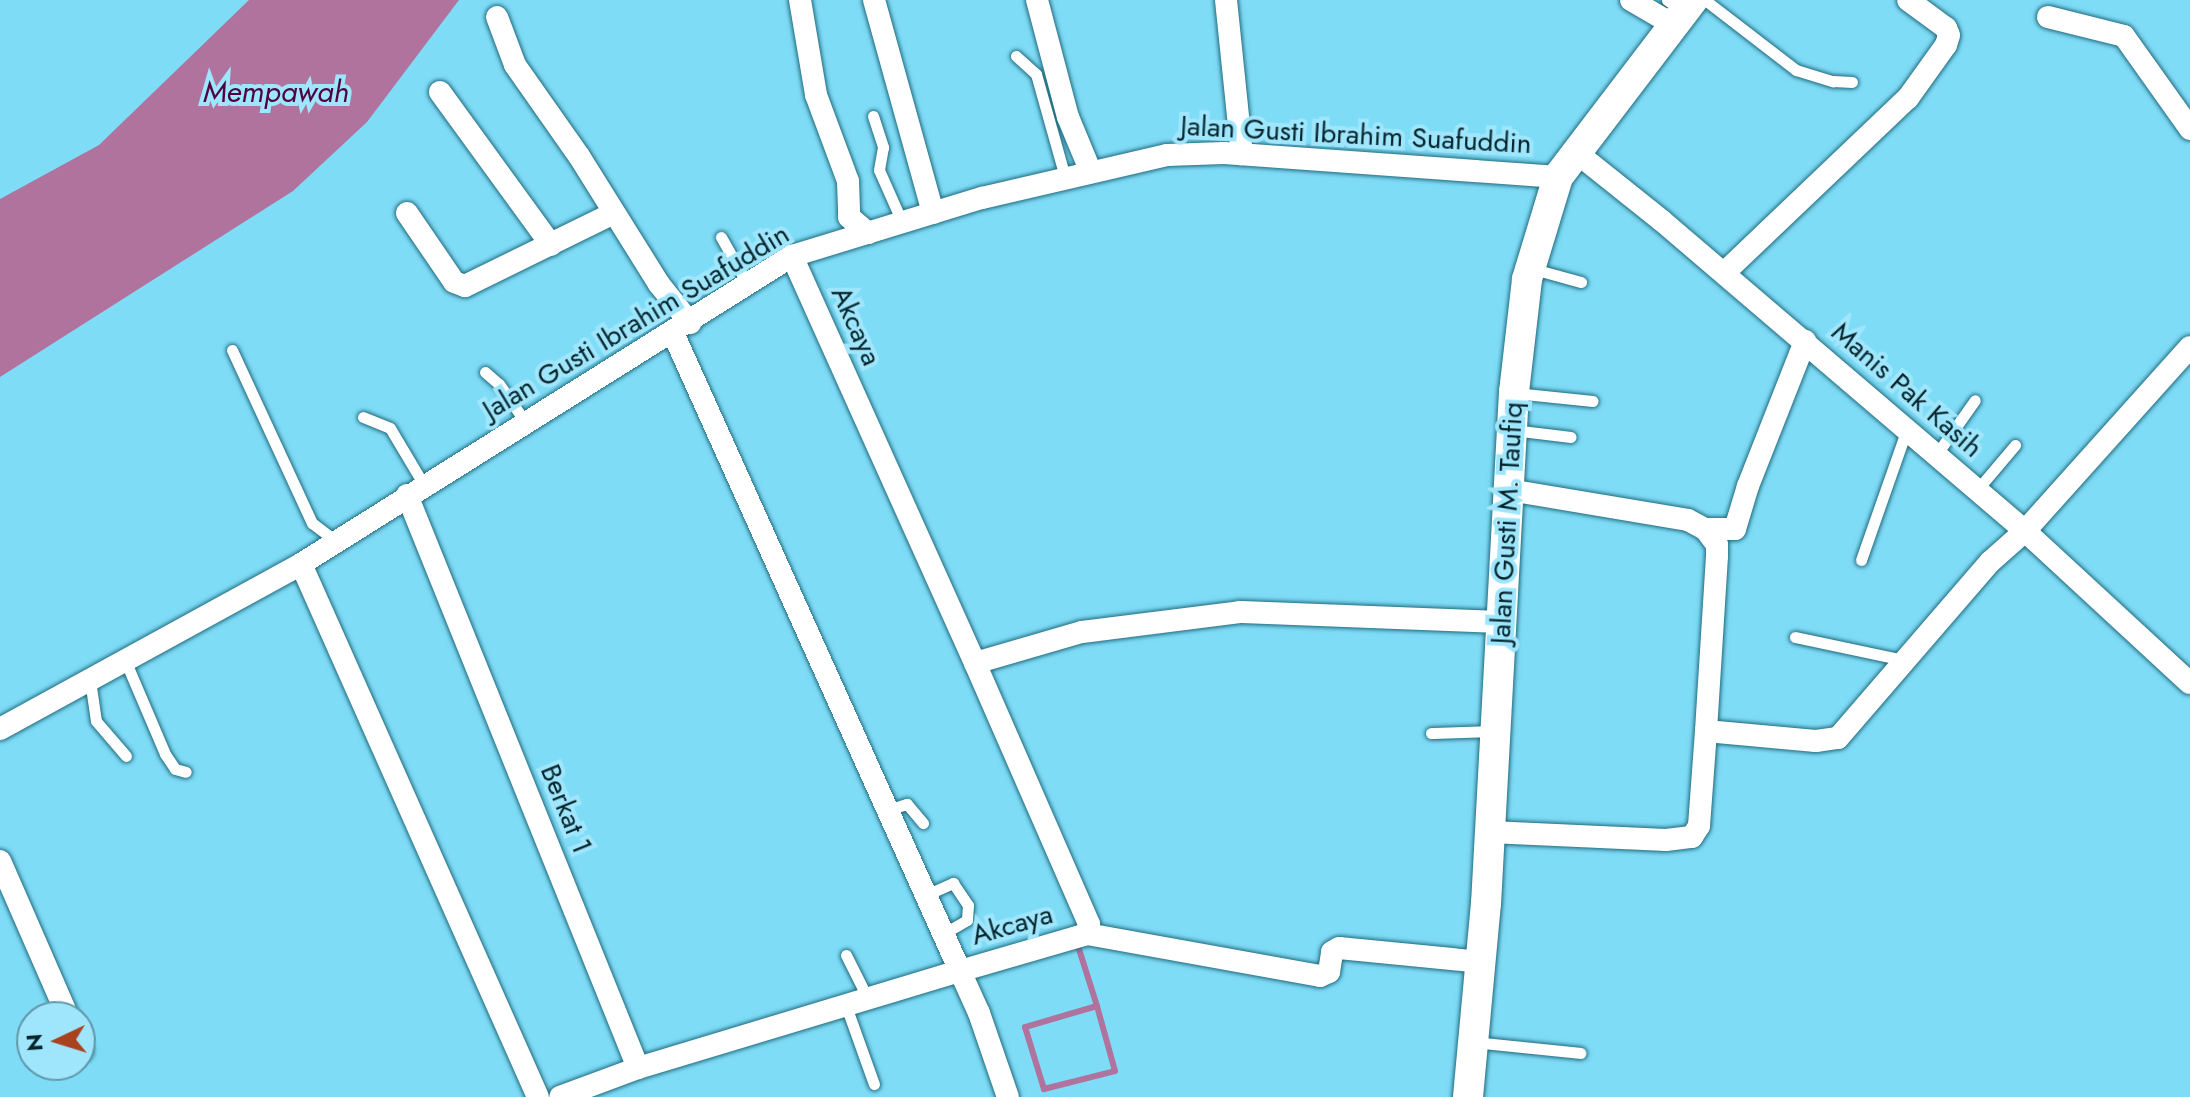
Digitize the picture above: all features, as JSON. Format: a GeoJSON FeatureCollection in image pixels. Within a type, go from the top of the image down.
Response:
{"type":"FeatureCollection","features":[{"type":"Feature","properties":{"kind":"main road","name":"Jalan Gusti M. Taufiq"},"geometry":{"type":"LineString","coordinates":[[1468,1097],[1490,832],[1514,392],[1522,307],[1530,268],[1558,177],[1685,7]]}},
{"type":"Feature","properties":{"kind":"street"},"geometry":{"type":"LineString","coordinates":[[800,0],[816,95],[848,181],[849,217],[868,233]]}},
{"type":"Feature","properties":{"kind":"street"},"geometry":{"type":"LineString","coordinates":[[874,0],[933,213]]}},
{"type":"Feature","properties":{"kind":"street"},"geometry":{"type":"LineString","coordinates":[[1037,0],[1068,117],[1090,170]]}},
{"type":"Feature","properties":{"kind":"street"},"geometry":{"type":"LineString","coordinates":[[1226,0],[1242,154]]}},
{"type":"Feature","properties":{"kind":"street"},"geometry":{"type":"LineString","coordinates":[[1631,0],[1685,7]]}},
{"type":"Feature","properties":{"kind":"street"},"geometry":{"type":"LineString","coordinates":[[1724,273],[1908,98],[1946,45],[1949,35],[1946,28],[1908,0]]}},
{"type":"Feature","properties":{"kind":"street","name":"Akcaya"},"geometry":{"type":"LineString","coordinates":[[497,17],[515,65],[614,213],[681,329],[960,971],[1087,934],[1089,924],[792,256]]}},
{"type":"Feature","properties":{"kind":"street"},"geometry":{"type":"LineString","coordinates":[[2048,17],[2124,36],[2134,45],[2190,129]]}},
{"type":"Feature","properties":{"kind":"street"},"geometry":{"type":"LineString","coordinates":[[440,92],[551,245]]}},
{"type":"Feature","properties":{"kind":"street","name":"Manis Pak Kasih"},"geometry":{"type":"LineString","coordinates":[[1577,153],[1805,341],[2025,531],[2190,683]]}},
{"type":"Feature","properties":{"kind":"street","name":"Jalan Gusti Ibrahim Suafuddin"},"geometry":{"type":"LineString","coordinates":[[0,729],[301,564],[416,490],[681,329],[792,256],[1090,170],[1167,155],[1242,154],[1558,177]]}},
{"type":"Feature","properties":{"kind":"street"},"geometry":{"type":"LineString","coordinates":[[407,213],[454,282],[472,285],[614,213]]}},
{"type":"Feature","properties":{"kind":"street"},"geometry":{"type":"LineString","coordinates":[[1705,529],[1735,529],[1748,486],[1805,341]]}},
{"type":"Feature","properties":{"kind":"street"},"geometry":{"type":"LineString","coordinates":[[1706,731],[1816,741],[1838,738],[1990,562],[2025,531],[2190,347]]}},
{"type":"Feature","properties":{"kind":"street","name":"Berkat 1"},"geometry":{"type":"LineString","coordinates":[[416,490],[638,1068]]}},
{"type":"Feature","properties":{"kind":"street"},"geometry":{"type":"LineString","coordinates":[[1490,832],[1666,840],[1692,837],[1699,826],[1717,556],[1717,545],[1705,529],[1688,520],[1509,490]]}},
{"type":"Feature","properties":{"kind":"street"},"geometry":{"type":"LineString","coordinates":[[301,564],[538,1097]]}},
{"type":"Feature","properties":{"kind":"street"},"geometry":{"type":"LineString","coordinates":[[975,663],[1082,632],[1240,612],[1502,622]]}},
{"type":"Feature","properties":{"kind":"street"},"geometry":{"type":"LineString","coordinates":[[0,861],[61,1001]]}},
{"type":"Feature","properties":{"kind":"street"},"geometry":{"type":"LineString","coordinates":[[1087,934],[1320,976],[1329,972],[1332,952],[1339,948],[1481,962]]}},
{"type":"Feature","properties":{"kind":"street"},"geometry":{"type":"LineString","coordinates":[[560,1097],[638,1068],[960,971],[979,1013],[1008,1097]]}},
{"type":"Feature","properties":{"kind":"lane"},"geometry":{"type":"LineString","coordinates":[[1685,7],[1796,70],[1833,81],[1852,82]]}},
{"type":"Feature","properties":{"kind":"lane"},"geometry":{"type":"LineString","coordinates":[[1016,56],[1036,74],[1065,177]]}},
{"type":"Feature","properties":{"kind":"lane"},"geometry":{"type":"LineString","coordinates":[[873,116],[883,147],[879,170],[902,222]]}},
{"type":"Feature","properties":{"kind":"lane"},"geometry":{"type":"LineString","coordinates":[[721,237],[748,285]]}},
{"type":"Feature","properties":{"kind":"lane"},"geometry":{"type":"LineString","coordinates":[[631,255],[681,329]]}},
{"type":"Feature","properties":{"kind":"lane"},"geometry":{"type":"LineString","coordinates":[[1530,268],[1581,282]]}},
{"type":"Feature","properties":{"kind":"lane"},"geometry":{"type":"LineString","coordinates":[[232,350],[312,523],[337,541]]}},
{"type":"Feature","properties":{"kind":"lane"},"geometry":{"type":"LineString","coordinates":[[485,372],[499,384],[526,423]]}},
{"type":"Feature","properties":{"kind":"lane"},"geometry":{"type":"LineString","coordinates":[[1514,392],[1593,401]]}},
{"type":"Feature","properties":{"kind":"lane"},"geometry":{"type":"LineString","coordinates":[[1936,455],[1975,400]]}},
{"type":"Feature","properties":{"kind":"lane"},"geometry":{"type":"LineString","coordinates":[[363,417],[390,428],[416,490]]}},
{"type":"Feature","properties":{"kind":"lane"},"geometry":{"type":"LineString","coordinates":[[1861,560],[1907,429]]}},
{"type":"Feature","properties":{"kind":"lane"},"geometry":{"type":"LineString","coordinates":[[1512,430],[1571,437]]}},
{"type":"Feature","properties":{"kind":"lane"},"geometry":{"type":"LineString","coordinates":[[1977,490],[2015,445]]}},
{"type":"Feature","properties":{"kind":"lane"},"geometry":{"type":"LineString","coordinates":[[1795,637],[1905,661]]}},
{"type":"Feature","properties":{"kind":"lane"},"geometry":{"type":"LineString","coordinates":[[125,660],[165,754],[175,769],[186,772]]}},
{"type":"Feature","properties":{"kind":"lane"},"geometry":{"type":"LineString","coordinates":[[90,679],[96,721],[126,756]]}},
{"type":"Feature","properties":{"kind":"lane"},"geometry":{"type":"LineString","coordinates":[[1431,733],[1496,731]]}},
{"type":"Feature","properties":{"kind":"lane"},"geometry":{"type":"LineString","coordinates":[[888,810],[907,804],[923,823]]}},
{"type":"Feature","properties":{"kind":"lane"},"geometry":{"type":"LineString","coordinates":[[926,895],[953,883],[968,905],[967,920],[943,934]]}},
{"type":"Feature","properties":{"kind":"lane"},"geometry":{"type":"LineString","coordinates":[[846,955],[874,1084]]}},
{"type":"Feature","properties":{"kind":"lane"},"geometry":{"type":"LineString","coordinates":[[1473,1042],[1580,1053]]}},
{"type":"Feature","properties":{"kind":"water","name":"Mempawah"},"geometry":{"type":"Polygon","coordinates":[[[249,0],[459,0],[367,122],[293,191],[0,377],[0,199],[99,145],[249,0]]]}},
{"type":"Feature","properties":{"kind":"waterway"},"geometry":{"type":"LineString","coordinates":[[1078,946],[1097,1006],[1025,1027],[1044,1089],[1115,1071],[1097,1006]]}}]}
